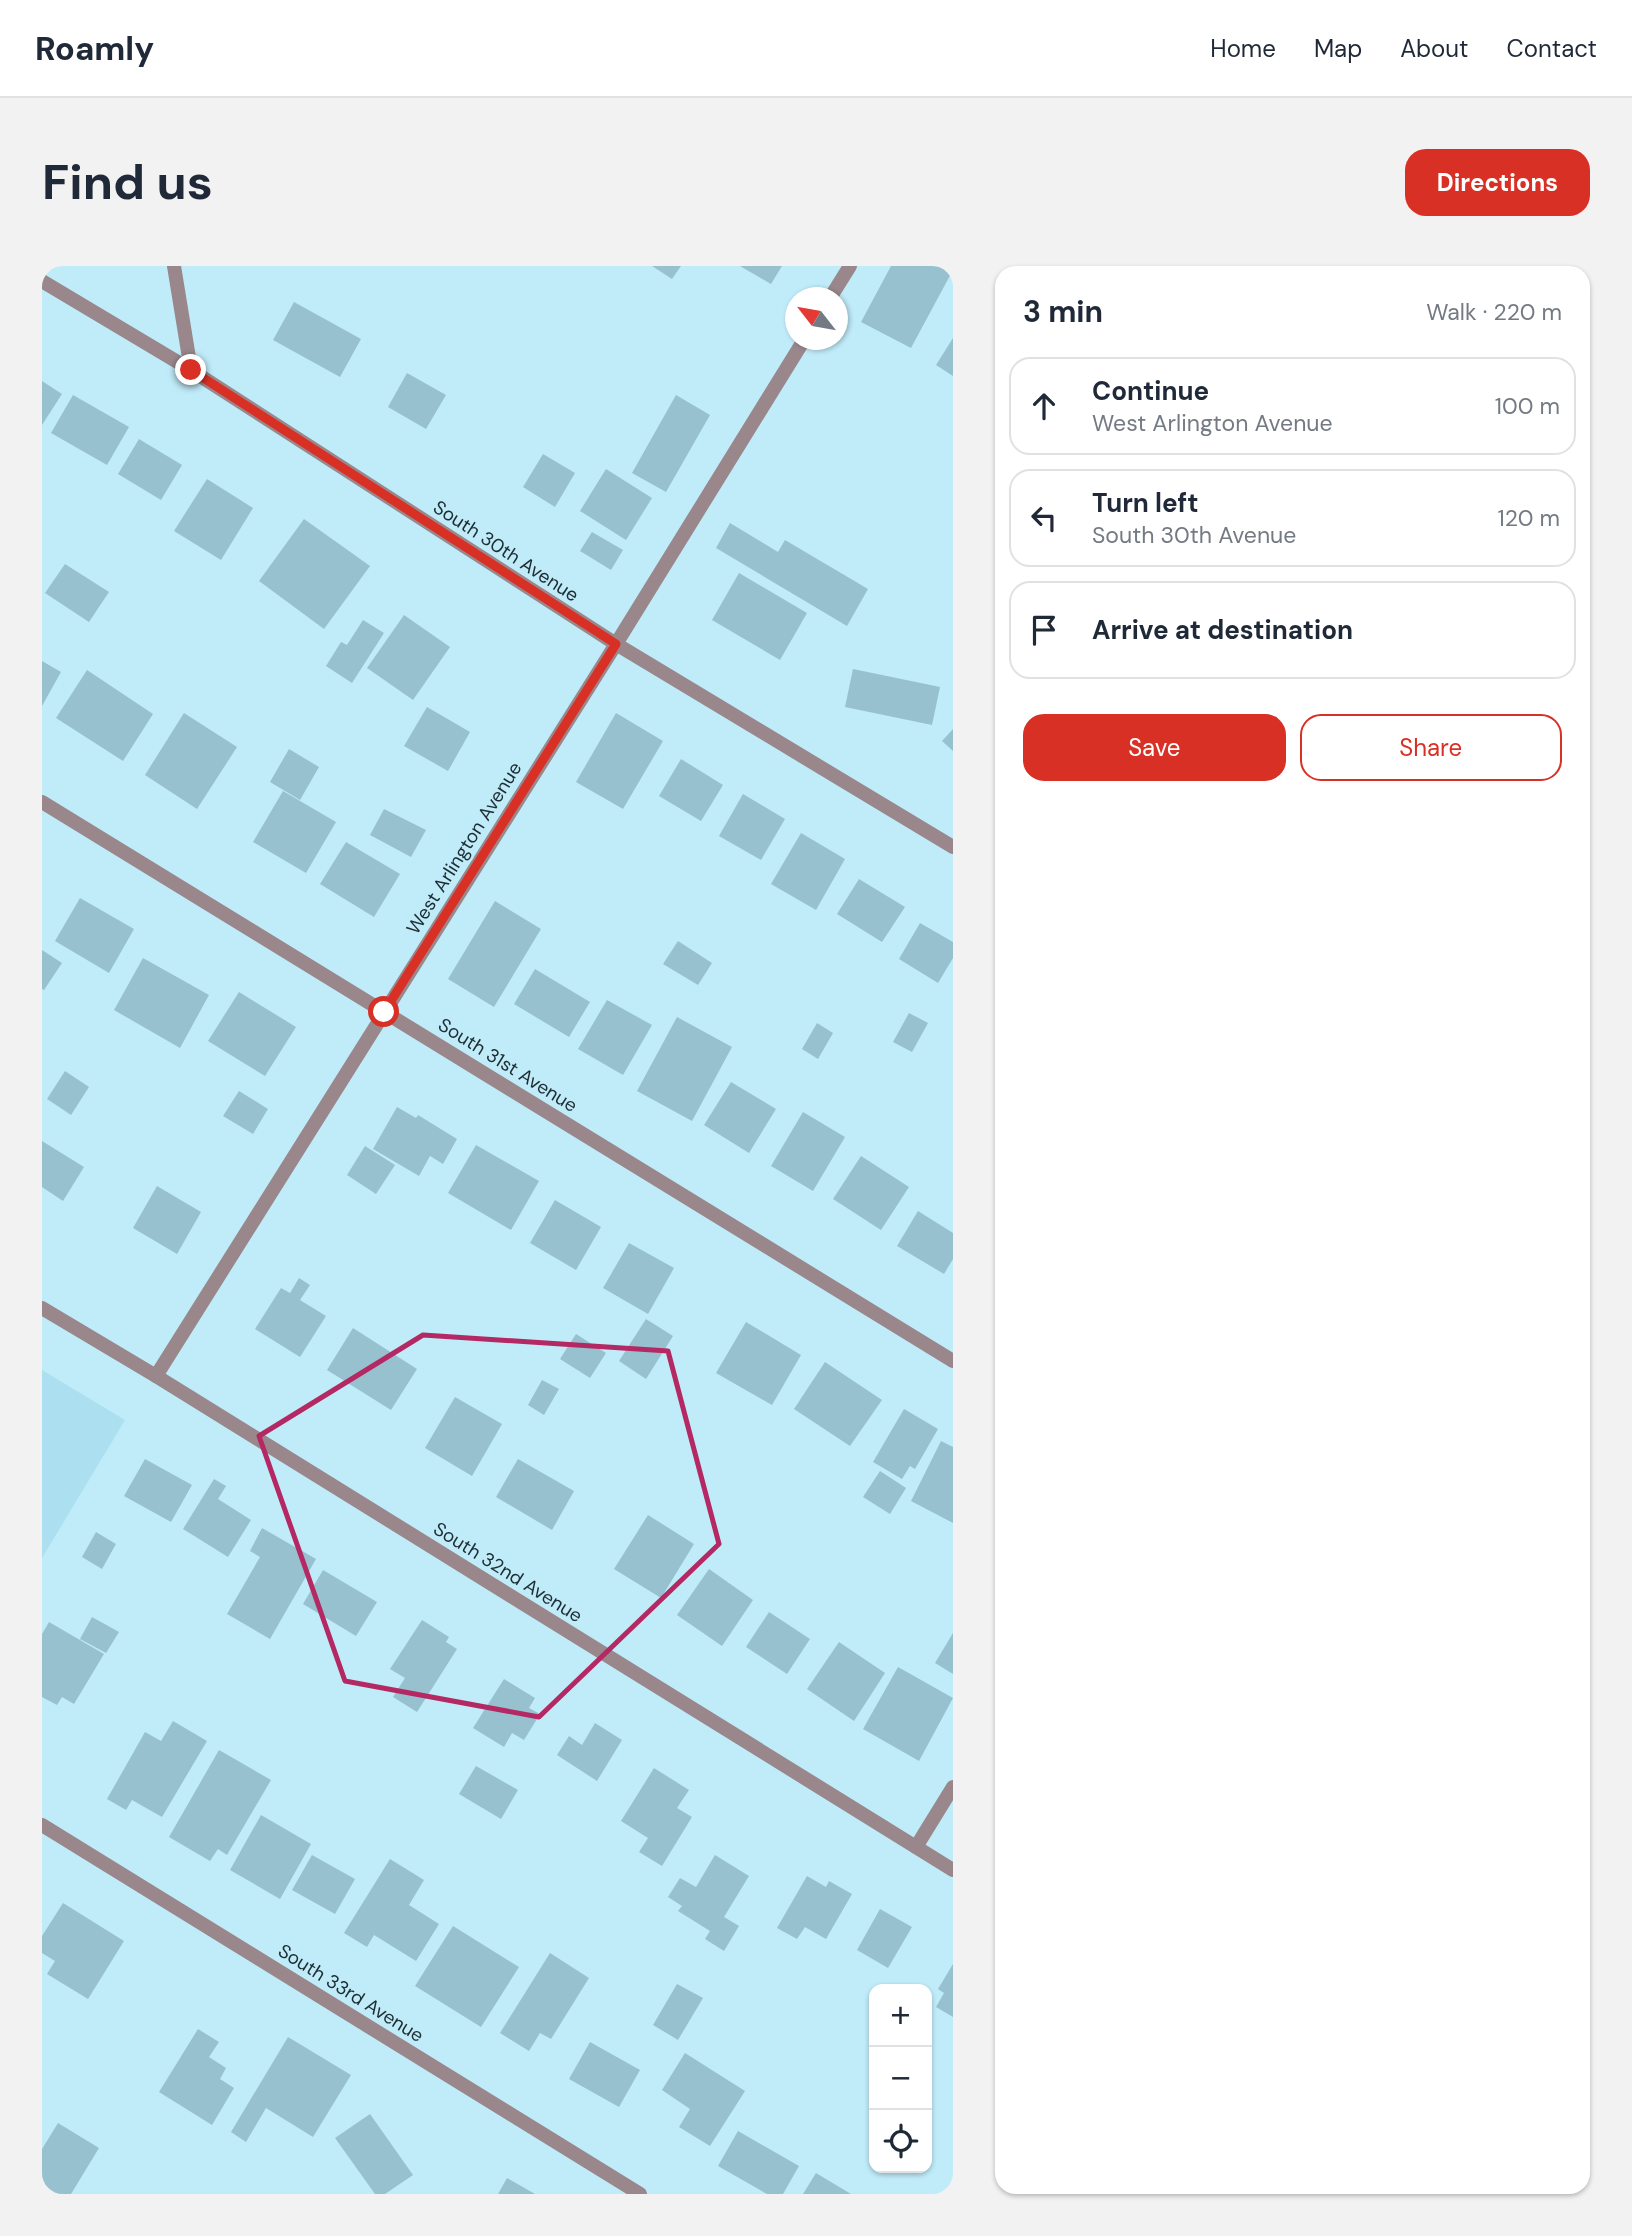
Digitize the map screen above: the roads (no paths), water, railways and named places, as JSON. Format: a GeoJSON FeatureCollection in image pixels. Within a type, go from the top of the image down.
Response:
{"type":"FeatureCollection","features":[{"type":"Feature","properties":{"kind":"street"},"geometry":{"type":"LineString","coordinates":[[174,266],[191,370]]}},
{"type":"Feature","properties":{"kind":"street"},"geometry":{"type":"LineString","coordinates":[[837,287],[850,266]]}},
{"type":"Feature","properties":{"kind":"street","name":"South 30th Avenue"},"geometry":{"type":"LineString","coordinates":[[42,281],[191,370],[616,644],[953,847]]}},
{"type":"Feature","properties":{"kind":"street","name":"West Arlington Avenue"},"geometry":{"type":"LineString","coordinates":[[156,1376],[798,350]]}},
{"type":"Feature","properties":{"kind":"street","name":"South 31st Avenue"},"geometry":{"type":"LineString","coordinates":[[42,802],[953,1361]]}},
{"type":"Feature","properties":{"kind":"street","name":"South 32nd Avenue"},"geometry":{"type":"LineString","coordinates":[[42,1308],[953,1870]]}},
{"type":"Feature","properties":{"kind":"street"},"geometry":{"type":"LineString","coordinates":[[916,1847],[953,1787]]}},
{"type":"Feature","properties":{"kind":"street","name":"South 33rd Avenue"},"geometry":{"type":"LineString","coordinates":[[42,1825],[640,2194]]}}]}
